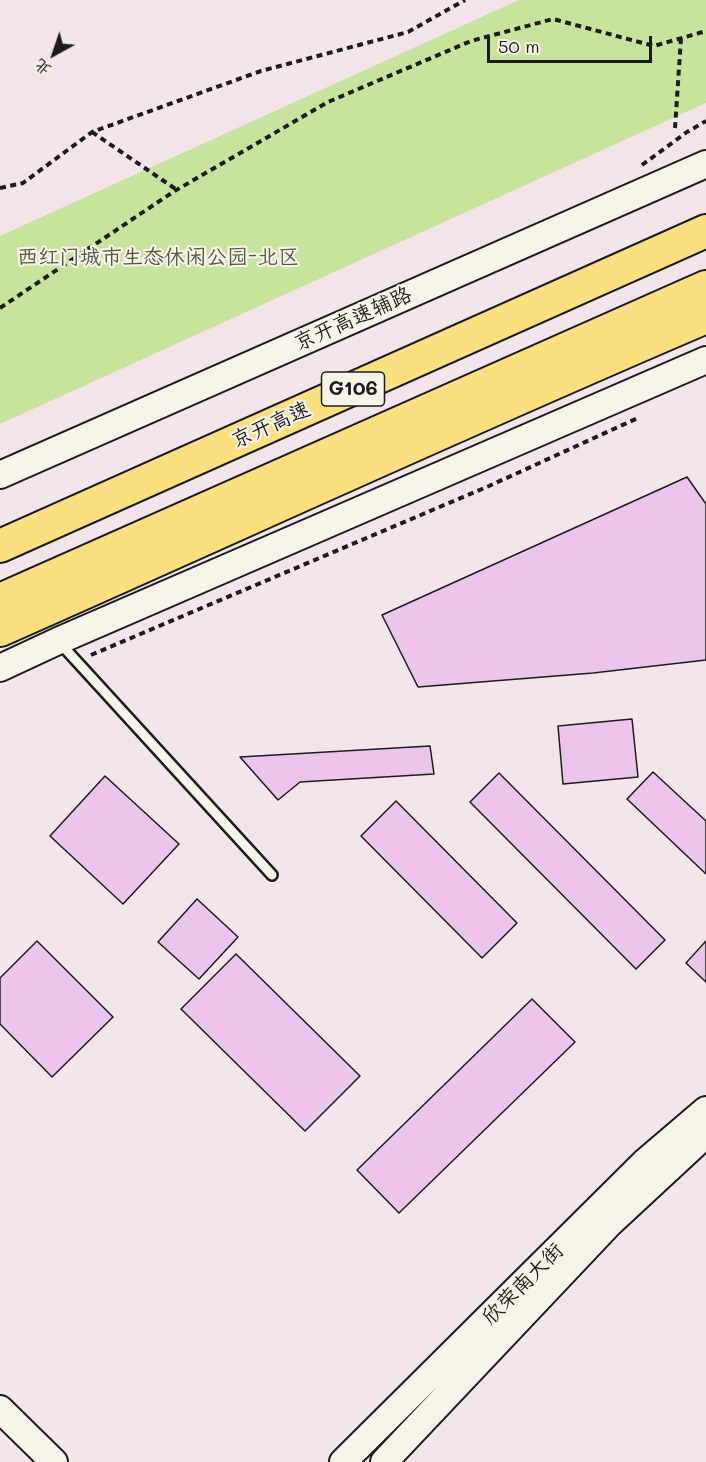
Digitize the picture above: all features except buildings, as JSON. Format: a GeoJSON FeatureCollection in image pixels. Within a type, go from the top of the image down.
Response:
{"type":"FeatureCollection","features":[{"type":"Feature","properties":{"kind":"highway","name":"京开高速"},"geometry":{"type":"LineString","coordinates":[[0,546],[706,231]]}},
{"type":"Feature","properties":{"kind":"highway","name":"G106"},"geometry":{"type":"LineString","coordinates":[[0,600],[706,287]]}},
{"type":"Feature","properties":{"kind":"highway"},"geometry":{"type":"LineString","coordinates":[[0,630],[561,379],[706,317]]}},
{"type":"Feature","properties":{"kind":"main road","name":"京开高速辅路"},"geometry":{"type":"LineString","coordinates":[[0,475],[706,164]]}},
{"type":"Feature","properties":{"kind":"main road"},"geometry":{"type":"LineString","coordinates":[[0,668],[706,360]]}},
{"type":"Feature","properties":{"kind":"main road","name":"欣荣南大街"},"geometry":{"type":"LineString","coordinates":[[343,1462],[645,1162],[706,1110]]}},
{"type":"Feature","properties":{"kind":"main road","name":"欣荣南大街"},"geometry":{"type":"LineString","coordinates":[[384,1462],[609,1224],[706,1134]]}},
{"type":"Feature","properties":{"kind":"main road"},"geometry":{"type":"LineString","coordinates":[[0,1409],[54,1462]]}},
{"type":"Feature","properties":{"kind":"lane"},"geometry":{"type":"LineString","coordinates":[[58,641],[272,875]]}},
{"type":"Feature","properties":{"kind":"path"},"geometry":{"type":"LineString","coordinates":[[0,188],[23,183],[92,132],[261,71],[408,32],[465,0]]}},
{"type":"Feature","properties":{"kind":"path"},"geometry":{"type":"LineString","coordinates":[[0,308],[177,190],[328,102],[471,41],[553,19],[654,46],[706,31]]}},
{"type":"Feature","properties":{"kind":"path"},"geometry":{"type":"LineString","coordinates":[[675,128],[681,38]]}},
{"type":"Feature","properties":{"kind":"path"},"geometry":{"type":"LineString","coordinates":[[92,132],[177,190]]}},
{"type":"Feature","properties":{"kind":"path"},"geometry":{"type":"LineString","coordinates":[[76,661],[489,486],[641,417]]}},
{"type":"Feature","properties":{"kind":"green space","name":"西红门城市生态休闲公园-北区"},"geometry":{"type":"Polygon","coordinates":[[[519,0],[706,0],[706,103],[0,424],[0,236],[519,0]]]}}]}
